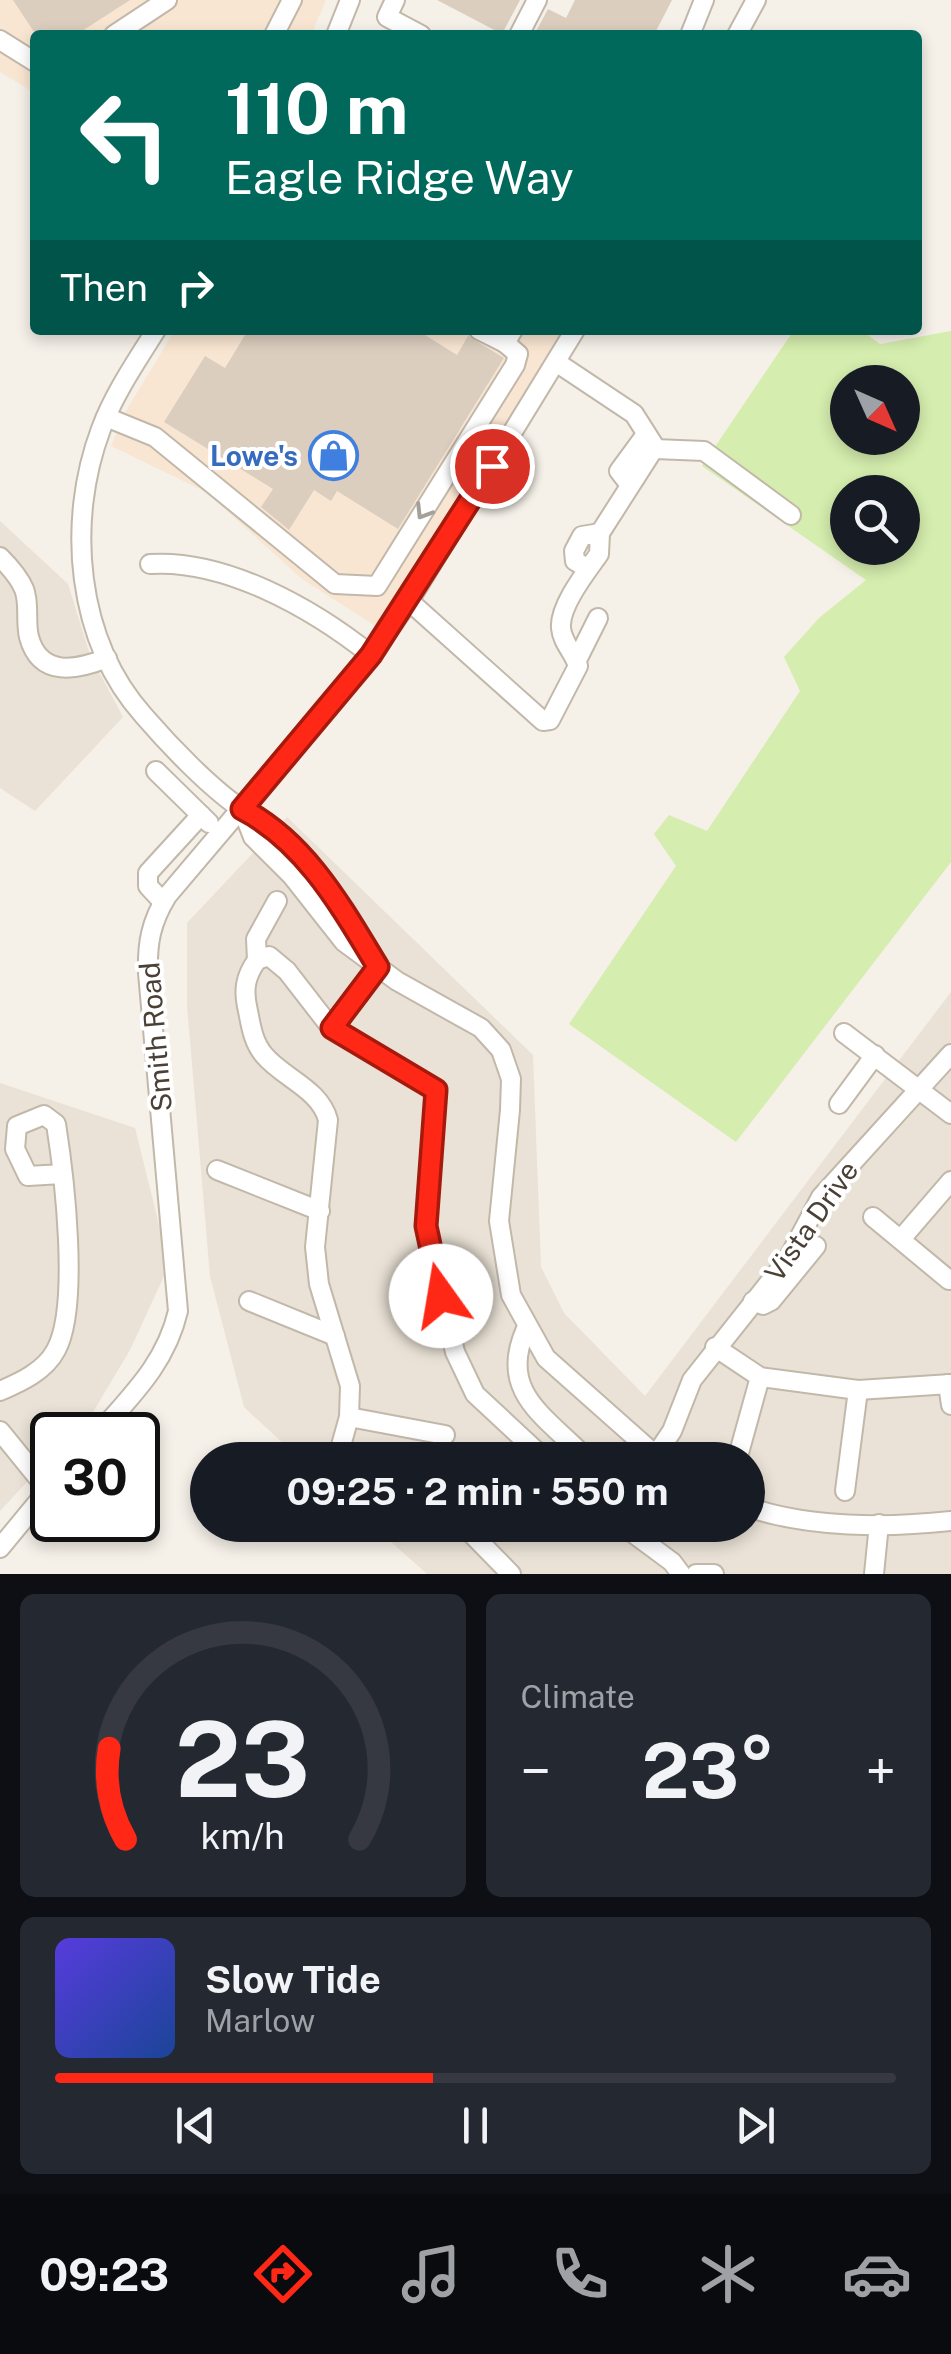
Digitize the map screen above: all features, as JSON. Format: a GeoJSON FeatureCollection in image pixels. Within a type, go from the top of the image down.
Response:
{"type":"FeatureCollection","features":[{"type":"Feature","properties":{"kind":"street"},"geometry":{"type":"LineString","coordinates":[[122,30],[167,0]]}},
{"type":"Feature","properties":{"kind":"street"},"geometry":{"type":"LineString","coordinates":[[338,30],[350,0]]}},
{"type":"Feature","properties":{"kind":"street"},"geometry":{"type":"LineString","coordinates":[[395,0],[388,17],[411,30]]}},
{"type":"Feature","properties":{"kind":"street"},"geometry":{"type":"LineString","coordinates":[[522,30],[537,0]]}},
{"type":"Feature","properties":{"kind":"street"},"geometry":{"type":"LineString","coordinates":[[692,30],[704,0]]}},
{"type":"Feature","properties":{"kind":"street"},"geometry":{"type":"LineString","coordinates":[[740,30],[756,0]]}},
{"type":"Feature","properties":{"kind":"street"},"geometry":{"type":"LineString","coordinates":[[277,30],[294,1]]}},
{"type":"Feature","properties":{"kind":"street"},"geometry":{"type":"LineString","coordinates":[[0,40],[30,59]]}},
{"type":"Feature","properties":{"kind":"street"},"geometry":{"type":"LineString","coordinates":[[153,335],[106,417],[88,473],[81,531],[89,603],[107,658],[140,712],[242,809],[253,837],[292,876],[344,942],[378,967],[470,1021],[501,1050],[510,1079],[510,1110],[499,1221],[511,1295],[526,1329],[546,1358],[640,1442]]}},
{"type":"Feature","properties":{"kind":"street","name":"Smith Road"},"geometry":{"type":"LineString","coordinates":[[117,1412],[152,1373],[170,1343],[178,1310],[148,974],[147,946],[163,902],[371,655],[409,601],[572,335]]}},
{"type":"Feature","properties":{"kind":"street"},"geometry":{"type":"LineString","coordinates":[[106,417],[155,437],[335,584],[377,586],[515,365],[518,354],[509,336]]}},
{"type":"Feature","properties":{"kind":"street"},"geometry":{"type":"LineString","coordinates":[[556,362],[624,406],[641,424],[650,443],[635,478],[600,532],[603,546],[587,568],[562,619],[561,630],[577,660]]}},
{"type":"Feature","properties":{"kind":"street"},"geometry":{"type":"LineString","coordinates":[[650,443],[704,451],[791,515]]}},
{"type":"Feature","properties":{"kind":"street"},"geometry":{"type":"LineString","coordinates":[[0,557],[25,590],[30,638],[41,658],[56,668],[76,670],[107,658]]}},
{"type":"Feature","properties":{"kind":"street"},"geometry":{"type":"LineString","coordinates":[[150,564],[181,562],[230,573],[270,592],[371,655]]}},
{"type":"Feature","properties":{"kind":"street"},"geometry":{"type":"LineString","coordinates":[[409,601],[547,723],[598,618]]}},
{"type":"Feature","properties":{"kind":"street"},"geometry":{"type":"LineString","coordinates":[[156,771],[220,834]]}},
{"type":"Feature","properties":{"kind":"street"},"geometry":{"type":"LineString","coordinates":[[163,902],[148,886],[148,873],[201,816]]}},
{"type":"Feature","properties":{"kind":"street"},"geometry":{"type":"LineString","coordinates":[[257,960],[256,939],[277,902]]}},
{"type":"Feature","properties":{"kind":"street"},"geometry":{"type":"LineString","coordinates":[[342,1442],[349,1418],[350,1386],[319,1284],[315,1247],[328,1146],[324,1106],[264,1055],[253,1037],[244,995],[246,975],[257,960],[269,956],[287,971],[332,1028],[436,1090],[426,1226],[456,1352],[475,1394],[527,1442]]}},
{"type":"Feature","properties":{"kind":"street"},"geometry":{"type":"LineString","coordinates":[[332,1028],[378,967]]}},
{"type":"Feature","properties":{"kind":"street"},"geometry":{"type":"LineString","coordinates":[[844,1032],[951,1114]]}},
{"type":"Feature","properties":{"kind":"street","name":"Vista Drive"},"geometry":{"type":"LineString","coordinates":[[665,1442],[692,1380],[788,1259],[827,1189],[951,1054]]}},
{"type":"Feature","properties":{"kind":"street"},"geometry":{"type":"LineString","coordinates":[[839,1104],[875,1056]]}},
{"type":"Feature","properties":{"kind":"street"},"geometry":{"type":"LineString","coordinates":[[217,1170],[320,1211]]}},
{"type":"Feature","properties":{"kind":"street"},"geometry":{"type":"LineString","coordinates":[[0,1391],[43,1366],[58,1348],[70,1255],[62,1174]]}},
{"type":"Feature","properties":{"kind":"street"},"geometry":{"type":"LineString","coordinates":[[901,1239],[951,1180]]}},
{"type":"Feature","properties":{"kind":"street"},"geometry":{"type":"LineString","coordinates":[[874,1218],[949,1280]]}},
{"type":"Feature","properties":{"kind":"street"},"geometry":{"type":"LineString","coordinates":[[754,1301],[763,1305],[771,1301],[816,1246]]}},
{"type":"Feature","properties":{"kind":"street"},"geometry":{"type":"LineString","coordinates":[[249,1301],[335,1336]]}},
{"type":"Feature","properties":{"kind":"street"},"geometry":{"type":"LineString","coordinates":[[526,1329],[514,1370],[518,1387],[571,1442]]}},
{"type":"Feature","properties":{"kind":"street"},"geometry":{"type":"LineString","coordinates":[[715,1347],[760,1377],[858,1390],[949,1384],[951,1405]]}},
{"type":"Feature","properties":{"kind":"street"},"geometry":{"type":"LineString","coordinates":[[742,1442],[760,1377]]}},
{"type":"Feature","properties":{"kind":"street"},"geometry":{"type":"LineString","coordinates":[[845,1490],[858,1390]]}},
{"type":"Feature","properties":{"kind":"street"},"geometry":{"type":"LineString","coordinates":[[349,1418],[445,1435]]}},
{"type":"Feature","properties":{"kind":"street"},"geometry":{"type":"LineString","coordinates":[[0,1430],[30,1465]]}},
{"type":"Feature","properties":{"kind":"street"},"geometry":{"type":"LineString","coordinates":[[765,1510],[809,1519],[879,1524],[951,1521]]}},
{"type":"Feature","properties":{"kind":"street"},"geometry":{"type":"LineString","coordinates":[[0,1548],[30,1512]]}},
{"type":"Feature","properties":{"kind":"street"},"geometry":{"type":"LineString","coordinates":[[874,1574],[879,1524]]}},
{"type":"Feature","properties":{"kind":"street"},"geometry":{"type":"LineString","coordinates":[[480,1542],[511,1574]]}},
{"type":"Feature","properties":{"kind":"street"},"geometry":{"type":"LineString","coordinates":[[645,1542],[681,1574]]}},
{"type":"Feature","properties":{"kind":"street"},"geometry":{"type":"LineString","coordinates":[[696,1574],[714,1574]]}},
{"type":"Feature","properties":{"kind":"shaded area"},"geometry":{"type":"Polygon","coordinates":[[[0,0],[326,0],[313,30],[30,30],[30,90],[0,72],[0,0]]]}},
{"type":"Feature","properties":{"kind":"shaded area"},"geometry":{"type":"Polygon","coordinates":[[[172,335],[562,335],[377,627],[302,579],[206,492],[111,446],[127,409],[172,335]]]}},
{"type":"Feature","properties":{"kind":"shaded area"},"geometry":{"type":"Polygon","coordinates":[[[0,521],[68,584],[90,655],[123,717],[35,811],[0,788],[0,521]]]}},
{"type":"Feature","properties":{"kind":"shaded area"},"geometry":{"type":"Polygon","coordinates":[[[287,817],[533,1055],[541,1267],[564,1313],[645,1396],[951,992],[951,1574],[427,1574],[391,1542],[765,1542],[765,1442],[282,1442],[244,1407],[210,1276],[187,1005],[187,923],[287,817]]]}},
{"type":"Feature","properties":{"kind":"shaded area"},"geometry":{"type":"Polygon","coordinates":[[[0,1083],[135,1128],[169,1265],[130,1350],[93,1412],[30,1412],[30,1479],[0,1511],[0,1083]]]}},
{"type":"Feature","properties":{"kind":"green space"},"geometry":{"type":"Polygon","coordinates":[[[951,331],[951,862],[736,1142],[569,1024],[676,866],[654,834],[669,815],[707,831],[800,691],[784,657],[819,618],[866,580],[844,565],[920,565],[920,475],[830,475],[830,555],[702,466],[791,335],[868,335],[880,344],[951,331]]]}},
{"type":"Feature","properties":{"kind":"building"},"geometry":{"type":"Polygon","coordinates":[[[13,0],[130,0],[84,30],[33,30],[13,0]]]}},
{"type":"Feature","properties":{"kind":"building"},"geometry":{"type":"Polygon","coordinates":[[[437,0],[520,0],[504,30],[494,30],[437,0]]]}},
{"type":"Feature","properties":{"kind":"building"},"geometry":{"type":"Polygon","coordinates":[[[575,0],[672,0],[657,30],[537,30],[548,9],[566,18],[575,0]]]}},
{"type":"Feature","properties":{"kind":"building","name":"Lowe's"},"geometry":{"type":"Polygon","coordinates":[[[245,335],[425,335],[457,355],[468,336],[504,358],[398,529],[337,491],[331,501],[314,490],[289,530],[261,507],[273,489],[164,422],[205,356],[225,368],[245,335]]]}},
{"type":"Feature","properties":{"kind":"place","name":"Lowe's"},"geometry":{"type":"Point","coordinates":[333,455]}},
{"type":"Feature","properties":{"kind":"route"},"geometry":{"type":"LineString","coordinates":[[441,1296],[426,1226],[436,1090],[332,1028],[378,967],[334,894],[263,820],[242,809],[371,655],[492,466]]}}]}
